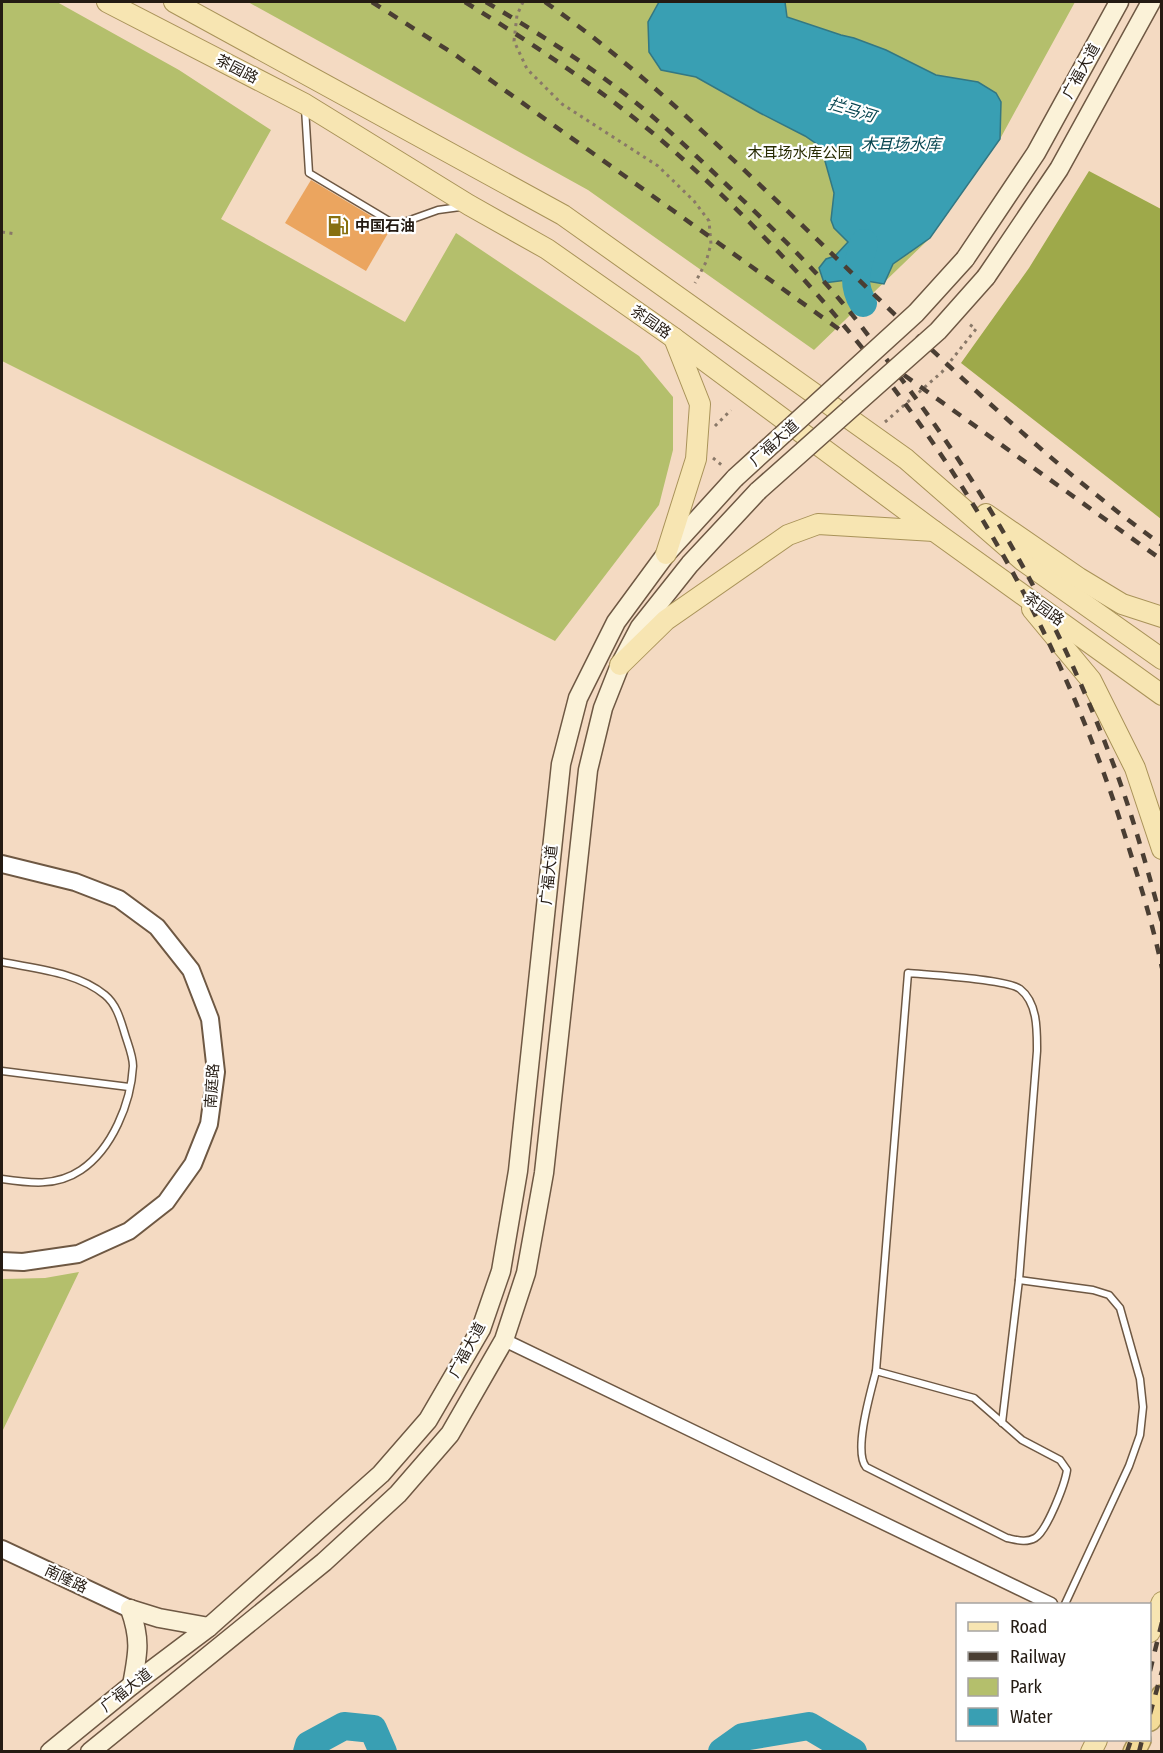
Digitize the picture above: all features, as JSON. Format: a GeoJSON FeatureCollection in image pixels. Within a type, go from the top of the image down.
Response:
{"type":"FeatureCollection","features":[{"type":"Feature","properties":{"kind":"highway"},"geometry":{"type":"LineString","coordinates":[[1151,1716],[1161,1696]]}},
{"type":"Feature","properties":{"kind":"main road","name":"茶园路"},"geometry":{"type":"LineString","coordinates":[[107,2],[305,104],[469,205],[548,249],[674,338],[934,531],[1161,695]]}},
{"type":"Feature","properties":{"kind":"main road","name":"茶园路"},"geometry":{"type":"LineString","coordinates":[[174,2],[564,215],[906,459],[1022,560],[1161,659]]}},
{"type":"Feature","properties":{"kind":"main road","name":"广福大道"},"geometry":{"type":"LineString","coordinates":[[50,1751],[208,1627],[381,1474],[428,1420],[481,1329],[501,1271],[518,1171],[561,764],[578,698],[616,622],[729,473],[916,313],[965,259],[1036,153],[1119,2]]}},
{"type":"Feature","properties":{"kind":"main road","name":"广福大道"},"geometry":{"type":"LineString","coordinates":[[90,1752],[324,1562],[398,1494],[450,1434],[504,1340],[526,1273],[544,1173],[588,770],[603,708],[620,665],[640,627],[690,564],[758,491],[938,332],[986,277],[1059,169],[1151,2]]}},
{"type":"Feature","properties":{"kind":"main road"},"geometry":{"type":"LineString","coordinates":[[666,554],[696,459],[700,404],[674,338]]}},
{"type":"Feature","properties":{"kind":"main road"},"geometry":{"type":"LineString","coordinates":[[906,459],[1079,578],[1122,604],[1161,617]]}},
{"type":"Feature","properties":{"kind":"main road"},"geometry":{"type":"LineString","coordinates":[[620,665],[666,620],[788,536],[818,524],[934,531]]}},
{"type":"Feature","properties":{"kind":"main road"},"geometry":{"type":"LineString","coordinates":[[1013,586],[1091,680],[1135,768],[1161,849]]}},
{"type":"Feature","properties":{"kind":"main road"},"geometry":{"type":"LineString","coordinates":[[1151,1627],[1161,1602]]}},
{"type":"Feature","properties":{"kind":"main road"},"geometry":{"type":"LineString","coordinates":[[130,1610],[208,1627]]}},
{"type":"Feature","properties":{"kind":"main road"},"geometry":{"type":"LineString","coordinates":[[130,1610],[138,1631],[138,1653],[132,1685]]}},
{"type":"Feature","properties":{"kind":"street","name":"南庭路"},"geometry":{"type":"LineString","coordinates":[[2,864],[75,882],[119,899],[157,927],[191,970],[210,1019],[216,1072],[208,1124],[197,1154],[193,1164],[166,1202],[129,1230],[78,1254],[23,1262],[2,1261]]}},
{"type":"Feature","properties":{"kind":"street"},"geometry":{"type":"LineString","coordinates":[[504,1340],[1047,1603]]}},
{"type":"Feature","properties":{"kind":"street","name":"南隆路"},"geometry":{"type":"LineString","coordinates":[[2,1549],[130,1610]]}},
{"type":"Feature","properties":{"kind":"lane"},"geometry":{"type":"LineString","coordinates":[[305,104],[309,172],[396,225],[438,210],[469,205]]}},
{"type":"Feature","properties":{"kind":"lane"},"geometry":{"type":"LineString","coordinates":[[2,962],[61,973],[86,983],[106,996],[119,1014],[133,1065],[129,1087],[114,1135],[82,1170],[65,1178],[38,1184],[2,1179]]}},
{"type":"Feature","properties":{"kind":"lane"},"geometry":{"type":"LineString","coordinates":[[876,1371],[974,1398],[1002,1423],[1022,1440],[1060,1460],[1067,1470],[1066,1479],[1044,1528],[1036,1538],[1022,1541],[1008,1538],[866,1467],[861,1457],[864,1421],[876,1371],[908,973],[992,981],[1020,988],[1037,1021],[1037,1051],[1019,1280],[1002,1423]]}},
{"type":"Feature","properties":{"kind":"lane"},"geometry":{"type":"LineString","coordinates":[[2,1071],[129,1087]]}},
{"type":"Feature","properties":{"kind":"lane"},"geometry":{"type":"LineString","coordinates":[[1019,1280],[1093,1290],[1108,1295],[1120,1308],[1140,1379],[1143,1407],[1140,1435],[1129,1466],[1066,1603]]}},
{"type":"Feature","properties":{"kind":"path"},"geometry":{"type":"LineString","coordinates":[[523,2],[517,15],[514,41],[527,69],[562,104],[658,166],[694,201],[709,221],[711,244],[706,262],[695,283]]}},
{"type":"Feature","properties":{"kind":"path"},"geometry":{"type":"LineString","coordinates":[[2,232],[16,234]]}},
{"type":"Feature","properties":{"kind":"path"},"geometry":{"type":"LineString","coordinates":[[885,422],[942,372],[976,329],[969,324]]}},
{"type":"Feature","properties":{"kind":"path"},"geometry":{"type":"LineString","coordinates":[[714,428],[731,410]]}},
{"type":"Feature","properties":{"kind":"path"},"geometry":{"type":"LineString","coordinates":[[710,455],[729,473]]}},
{"type":"Feature","properties":{"kind":"green space"},"geometry":{"type":"Polygon","coordinates":[[[2,2],[57,2],[179,70],[271,130],[221,219],[405,322],[456,233],[639,356],[673,397],[673,450],[659,505],[555,641],[2,361],[2,2]]]}},
{"type":"Feature","properties":{"kind":"green space","name":"木耳场水库公园"},"geometry":{"type":"Polygon","coordinates":[[[248,2],[1075,2],[1000,139],[930,238],[814,350],[588,190],[248,2]]]}},
{"type":"Feature","properties":{"kind":"green space"},"geometry":{"type":"Polygon","coordinates":[[[1089,171],[1161,209],[1161,519],[961,363],[1029,268],[1089,171]]]}},
{"type":"Feature","properties":{"kind":"green space"},"geometry":{"type":"Polygon","coordinates":[[[79,1272],[2,1432],[2,1279],[45,1278],[79,1272]]]}},
{"type":"Feature","properties":{"kind":"water","name":"木耳场水库"},"geometry":{"type":"Polygon","coordinates":[[[659,2],[785,2],[787,17],[886,50],[936,75],[978,82],[996,93],[1001,102],[1000,139],[930,238],[893,264],[884,284],[855,279],[824,283],[819,268],[826,259],[835,256],[848,242],[834,228],[831,220],[834,193],[821,147],[696,77],[661,70],[649,52],[648,22],[659,2]]]}},
{"type":"Feature","properties":{"kind":"building"},"geometry":{"type":"Polygon","coordinates":[[[311,180],[391,228],[366,271],[285,223],[311,180]]]}},
{"type":"Feature","properties":{"kind":"waterway","name":"拦马河"},"geometry":{"type":"LineString","coordinates":[[863,303],[856,280],[864,243]]}},
{"type":"Feature","properties":{"kind":"waterway"},"geometry":{"type":"LineString","coordinates":[[307,1752],[309,1745],[344,1726],[373,1729],[383,1752]]}},
{"type":"Feature","properties":{"kind":"waterway"},"geometry":{"type":"LineString","coordinates":[[722,1752],[743,1737],[809,1726],[853,1752]]}},
{"type":"Feature","properties":{"kind":"railway"},"geometry":{"type":"LineString","coordinates":[[372,2],[454,54],[843,332]]}},
{"type":"Feature","properties":{"kind":"railway"},"geometry":{"type":"LineString","coordinates":[[465,2],[599,91],[675,152],[749,221],[817,295],[882,372],[940,454],[994,539],[1041,627],[1083,719],[1118,814],[1162,968]]}},
{"type":"Feature","properties":{"kind":"railway"},"geometry":{"type":"LineString","coordinates":[[486,2],[549,40],[594,71],[641,106],[686,146],[772,228],[827,285],[915,397],[949,445],[1010,543],[1064,646],[1117,774],[1162,922]]}},
{"type":"Feature","properties":{"kind":"railway"},"geometry":{"type":"LineString","coordinates":[[545,2],[607,48],[694,124],[1012,424],[1110,506],[1162,545]]}},
{"type":"Feature","properties":{"kind":"railway"},"geometry":{"type":"LineString","coordinates":[[904,375],[1162,560]]}},
{"type":"Feature","properties":{"kind":"railway"},"geometry":{"type":"LineString","coordinates":[[1151,1667],[1162,1622]]}},
{"type":"Feature","properties":{"kind":"railway"},"geometry":{"type":"LineString","coordinates":[[1151,1710],[1162,1671]]}},
{"type":"Feature","properties":{"kind":"railway"},"geometry":{"type":"LineString","coordinates":[[1127,1752],[1131,1741]]}},
{"type":"Feature","properties":{"kind":"railway"},"geometry":{"type":"LineString","coordinates":[[1139,1752],[1142,1741]]}},
{"type":"Feature","properties":{"kind":"place","name":"中国石油"},"geometry":{"type":"Point","coordinates":[338,226]}}]}
